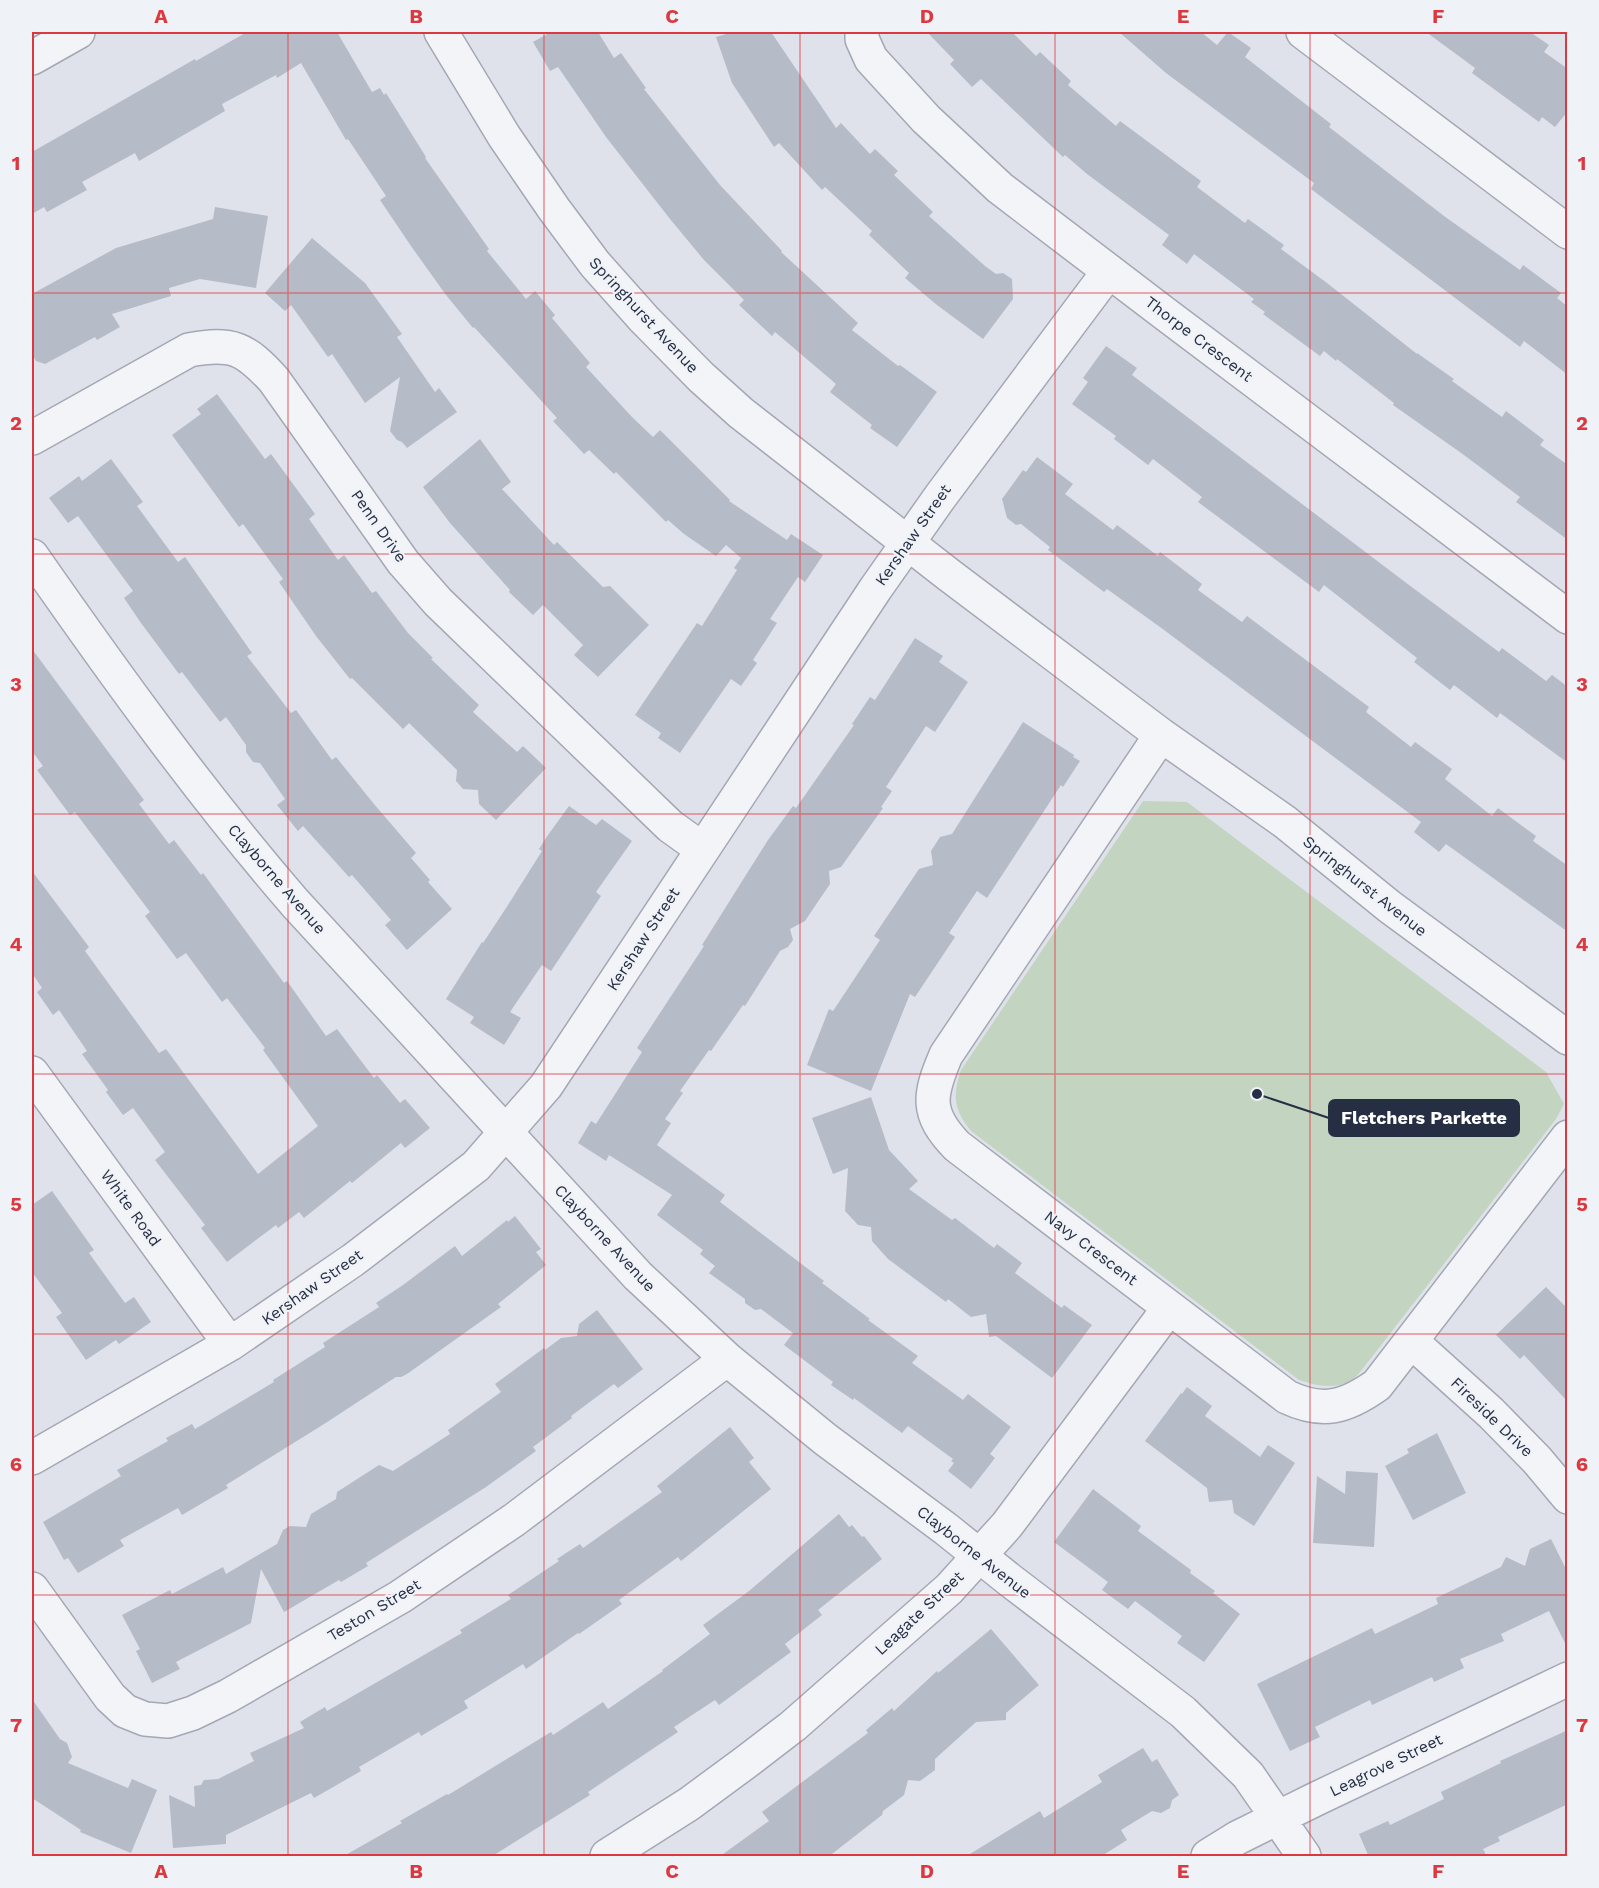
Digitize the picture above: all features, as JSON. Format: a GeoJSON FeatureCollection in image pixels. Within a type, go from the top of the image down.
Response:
{"type":"FeatureCollection","features":[{"type":"Feature","properties":{"kind":"street"},"geometry":{"type":"LineString","coordinates":[[32,58],[78,32]]}},
{"type":"Feature","properties":{"kind":"street","name":"Springhurst Avenue"},"geometry":{"type":"LineString","coordinates":[[441,32],[504,136],[554,209],[595,264],[644,319],[701,377],[741,413],[907,543]]}},
{"type":"Feature","properties":{"kind":"street","name":"Thorpe Crescent"},"geometry":{"type":"LineString","coordinates":[[862,32],[862,39],[871,59],[926,119],[1000,188],[1568,617]]}},
{"type":"Feature","properties":{"kind":"street"},"geometry":{"type":"LineString","coordinates":[[1303,32],[1568,232]]}},
{"type":"Feature","properties":{"kind":"street","name":"Kershaw Street"},"geometry":{"type":"LineString","coordinates":[[32,1458],[230,1344],[353,1260],[476,1166],[546,1086],[907,543],[1109,271]]}},
{"type":"Feature","properties":{"kind":"street","name":"Penn Drive"},"geometry":{"type":"LineString","coordinates":[[32,438],[189,350],[212,346],[234,348],[242,352],[257,362],[274,380],[403,562],[438,602],[670,826],[702,849]]}},
{"type":"Feature","properties":{"kind":"street"},"geometry":{"type":"LineString","coordinates":[[907,543],[1161,735]]}},
{"type":"Feature","properties":{"kind":"street","name":"Clayborne Avenue"},"geometry":{"type":"LineString","coordinates":[[32,556],[98,651],[246,846],[295,903],[638,1276],[727,1359],[825,1439],[1183,1712],[1248,1775],[1278,1818]]}},
{"type":"Feature","properties":{"kind":"street","name":"Springhurst Avenue"},"geometry":{"type":"LineString","coordinates":[[1161,735],[1285,822],[1390,907],[1568,1038]]}},
{"type":"Feature","properties":{"kind":"street","name":"Navy Crescent"},"geometry":{"type":"LineString","coordinates":[[1161,735],[946,1055],[934,1083],[933,1112],[942,1131],[957,1146],[1287,1397],[1311,1406],[1347,1403],[1377,1385],[1568,1137]]}},
{"type":"Feature","properties":{"kind":"street","name":"White Road"},"geometry":{"type":"LineString","coordinates":[[32,1073],[230,1344]]}},
{"type":"Feature","properties":{"kind":"street","name":"Leagate Street"},"geometry":{"type":"LineString","coordinates":[[607,1857],[689,1804],[793,1726],[949,1589],[1007,1525],[1169,1308]]}},
{"type":"Feature","properties":{"kind":"street","name":"Fireside Drive"},"geometry":{"type":"LineString","coordinates":[[1411,1341],[1491,1413],[1537,1460],[1568,1497]]}},
{"type":"Feature","properties":{"kind":"street","name":"Teston Street"},"geometry":{"type":"LineString","coordinates":[[32,1590],[110,1697],[124,1712],[145,1719],[168,1721],[193,1713],[228,1696],[400,1597],[514,1520],[727,1359]]}},
{"type":"Feature","properties":{"kind":"street","name":"Leagrove Street"},"geometry":{"type":"LineString","coordinates":[[1208,1857],[1238,1838],[1278,1818],[1568,1679]]}},
{"type":"Feature","properties":{"kind":"street"},"geometry":{"type":"LineString","coordinates":[[1278,1818],[1304,1857]]}},
{"type":"Feature","properties":{"kind":"green space"},"geometry":{"type":"Polygon","coordinates":[[[1143,801],[1187,802],[1546,1072],[1564,1104],[1556,1119],[1372,1357],[1355,1378],[1346,1383],[1326,1386],[1299,1380],[971,1131],[958,1109],[956,1088],[961,1070],[1143,801]]]}},
{"type":"Feature","properties":{"kind":"building"},"geometry":{"type":"Polygon","coordinates":[[[247,32],[337,32],[372,92],[380,88],[384,95],[386,93],[425,158],[489,249],[487,251],[526,299],[535,291],[555,315],[552,318],[590,363],[586,367],[632,417],[653,437],[660,430],[729,501],[787,540],[791,534],[823,555],[805,582],[798,577],[770,619],[777,623],[753,660],[757,663],[741,686],[731,679],[680,753],[658,738],[661,733],[635,715],[697,623],[702,626],[737,570],[734,568],[741,558],[726,545],[716,556],[668,520],[666,522],[616,472],[614,474],[589,450],[584,454],[553,421],[557,418],[473,328],[411,246],[380,200],[386,196],[348,139],[346,140],[301,63],[277,78],[276,75],[222,104],[225,111],[139,161],[135,153],[82,182],[87,190],[47,212],[44,207],[32,214],[32,152],[247,32]]]}},
{"type":"Feature","properties":{"kind":"building"},"geometry":{"type":"Polygon","coordinates":[[[551,32],[598,32],[614,58],[621,53],[646,88],[644,89],[720,185],[781,252],[858,323],[852,330],[898,366],[900,365],[937,392],[897,447],[870,428],[872,425],[830,392],[836,384],[775,332],[772,336],[739,305],[744,300],[704,260],[670,219],[606,137],[558,67],[550,71],[533,42],[551,32]]]}},
{"type":"Feature","properties":{"kind":"building"},"geometry":{"type":"Polygon","coordinates":[[[733,32],[771,32],[836,128],[841,123],[870,154],[875,149],[898,171],[894,175],[933,212],[929,216],[985,266],[996,274],[1003,273],[1012,279],[1013,299],[983,339],[905,278],[909,273],[869,235],[872,231],[825,187],[822,190],[779,143],[774,147],[732,83],[716,37],[733,32]]]}},
{"type":"Feature","properties":{"kind":"building"},"geometry":{"type":"Polygon","coordinates":[[[927,32],[1012,32],[1036,56],[1040,52],[1071,81],[1068,85],[1116,126],[1120,121],[1201,181],[1197,187],[1245,223],[1248,219],[1284,245],[1281,249],[1417,354],[1454,379],[1452,381],[1502,417],[1506,411],[1544,440],[1540,445],[1568,465],[1568,540],[1516,502],[1520,497],[1393,405],[1394,403],[1337,359],[1336,361],[1324,351],[1320,356],[1263,314],[1265,312],[1251,302],[1254,299],[1194,254],[1187,264],[1162,245],[1169,235],[1065,155],[1063,157],[981,79],[972,87],[950,64],[954,60],[927,32]]]}},
{"type":"Feature","properties":{"kind":"building"},"geometry":{"type":"Polygon","coordinates":[[[1119,32],[1201,32],[1217,45],[1228,32],[1251,48],[1245,57],[1331,124],[1329,127],[1444,216],[1520,270],[1523,265],[1561,293],[1557,298],[1568,307],[1568,375],[1524,341],[1520,347],[1311,189],[1314,183],[1166,73],[1119,32]]]}},
{"type":"Feature","properties":{"kind":"building"},"geometry":{"type":"Polygon","coordinates":[[[1426,32],[1530,32],[1549,45],[1544,52],[1568,69],[1568,111],[1555,127],[1542,117],[1539,122],[1472,73],[1475,68],[1426,32]]]}},
{"type":"Feature","properties":{"kind":"building"},"geometry":{"type":"Polygon","coordinates":[[[215,207],[268,216],[256,288],[200,279],[169,288],[171,296],[112,314],[120,327],[97,340],[95,337],[45,364],[36,361],[32,354],[32,294],[116,248],[213,219],[215,207]]]}},
{"type":"Feature","properties":{"kind":"building"},"geometry":{"type":"Polygon","coordinates":[[[312,238],[365,283],[402,334],[397,337],[435,392],[439,388],[457,412],[407,448],[390,431],[400,377],[365,403],[332,354],[328,357],[291,305],[285,311],[265,293],[312,238]]]}},
{"type":"Feature","properties":{"kind":"building"},"geometry":{"type":"Polygon","coordinates":[[[1106,346],[1137,368],[1132,375],[1499,652],[1502,648],[1546,681],[1552,675],[1568,687],[1568,763],[1500,713],[1497,718],[1454,685],[1450,690],[1414,662],[1417,658],[1324,585],[1319,592],[1198,502],[1202,497],[1153,459],[1148,465],[1114,439],[1116,436],[1072,404],[1088,382],[1083,378],[1106,346]]]}},
{"type":"Feature","properties":{"kind":"building"},"geometry":{"type":"Polygon","coordinates":[[[217,394],[265,459],[271,454],[315,514],[309,519],[338,560],[344,555],[372,593],[376,591],[408,633],[433,658],[431,659],[479,705],[473,712],[517,752],[523,746],[546,768],[496,820],[479,804],[478,790],[463,789],[456,781],[457,770],[409,723],[403,729],[352,678],[350,679],[316,636],[279,582],[283,579],[243,524],[239,527],[172,435],[201,414],[197,409],[217,394]]]}},
{"type":"Feature","properties":{"kind":"building"},"geometry":{"type":"Polygon","coordinates":[[[480,439],[511,482],[502,489],[554,545],[557,542],[603,587],[610,586],[649,625],[598,677],[574,655],[583,645],[543,605],[533,615],[509,592],[510,590],[450,523],[423,487],[480,439]]]}},
{"type":"Feature","properties":{"kind":"building"},"geometry":{"type":"Polygon","coordinates":[[[1037,457],[1073,484],[1065,494],[1113,530],[1117,525],[1158,556],[1160,552],[1202,584],[1198,590],[1242,622],[1247,616],[1369,707],[1366,712],[1411,747],[1415,742],[1452,769],[1445,779],[1492,816],[1498,808],[1536,836],[1533,841],[1568,866],[1568,932],[1446,844],[1439,852],[1414,832],[1421,822],[1160,627],[1107,589],[1104,592],[1048,550],[1050,547],[1021,524],[1016,525],[1007,518],[1002,499],[1023,470],[1026,472],[1037,457]]]}},
{"type":"Feature","properties":{"kind":"building"},"geometry":{"type":"Polygon","coordinates":[[[111,459],[143,502],[137,506],[178,562],[185,557],[252,653],[247,656],[291,713],[296,710],[332,760],[336,757],[416,853],[411,858],[452,909],[407,950],[385,925],[391,920],[352,875],[349,877],[303,826],[298,831],[277,805],[285,799],[260,763],[253,762],[246,752],[246,745],[226,717],[220,722],[182,672],[179,674],[141,623],[124,598],[133,591],[78,516],[68,523],[49,498],[79,476],[82,481],[111,459]]]}},
{"type":"Feature","properties":{"kind":"building"},"geometry":{"type":"Polygon","coordinates":[[[915,638],[943,656],[939,662],[968,682],[935,732],[926,726],[886,787],[892,791],[881,807],[883,808],[841,867],[829,871],[830,884],[805,921],[790,929],[793,940],[788,947],[780,951],[745,1006],[743,1005],[680,1091],[683,1093],[665,1119],[671,1123],[657,1145],[725,1195],[720,1202],[824,1281],[822,1283],[870,1319],[868,1320],[918,1356],[912,1363],[963,1400],[968,1394],[1011,1427],[990,1454],[995,1458],[971,1489],[948,1471],[954,1463],[951,1461],[953,1459],[908,1426],[902,1433],[854,1398],[853,1400],[831,1385],[833,1382],[784,1345],[793,1333],[761,1309],[755,1310],[745,1303],[745,1299],[709,1273],[715,1266],[700,1254],[703,1250],[657,1215],[672,1195],[609,1155],[606,1161],[578,1143],[591,1121],[596,1124],[642,1052],[637,1048],[704,946],[702,945],[768,840],[793,806],[796,808],[854,725],[852,724],[870,697],[875,700],[915,638]]]}},
{"type":"Feature","properties":{"kind":"building"},"geometry":{"type":"Polygon","coordinates":[[[32,649],[144,800],[139,804],[169,844],[174,840],[201,875],[203,873],[284,983],[287,981],[326,1036],[337,1029],[374,1078],[377,1075],[400,1103],[405,1099],[430,1128],[405,1148],[401,1143],[304,1218],[299,1212],[278,1228],[276,1225],[227,1262],[201,1228],[205,1225],[155,1160],[165,1152],[133,1108],[123,1115],[82,1054],[87,1051],[59,1010],[53,1015],[37,992],[42,988],[32,973],[32,871],[89,947],[85,951],[159,1053],[166,1049],[258,1174],[318,1126],[263,1050],[265,1048],[227,998],[222,1002],[186,953],[177,959],[145,916],[150,912],[75,812],[70,815],[37,770],[43,766],[32,751],[32,649]]]}},
{"type":"Feature","properties":{"kind":"building"},"geometry":{"type":"Polygon","coordinates":[[[1023,722],[1080,761],[1063,787],[1061,785],[987,898],[977,891],[949,933],[955,937],[915,997],[910,994],[871,1091],[807,1065],[829,1009],[833,1011],[880,940],[874,936],[919,869],[933,865],[931,851],[940,837],[952,834],[1023,722]]]}},
{"type":"Feature","properties":{"kind":"building"},"geometry":{"type":"Polygon","coordinates":[[[569,806],[596,825],[602,819],[632,841],[596,892],[601,896],[551,971],[542,965],[510,1012],[521,1018],[504,1045],[470,1023],[474,1017],[446,999],[542,851],[539,849],[569,806]]]}},
{"type":"Feature","properties":{"kind":"building"},"geometry":{"type":"Polygon","coordinates":[[[871,1097],[889,1150],[918,1181],[909,1189],[952,1220],[955,1218],[994,1248],[997,1244],[1022,1263],[1015,1273],[1062,1308],[1064,1305],[1092,1325],[1052,1378],[996,1336],[989,1337],[986,1314],[971,1317],[948,1299],[946,1302],[888,1259],[872,1241],[871,1227],[858,1225],[845,1211],[848,1168],[833,1174],[812,1118],[871,1097]]]}},
{"type":"Feature","properties":{"kind":"building"},"geometry":{"type":"Polygon","coordinates":[[[52,1191],[94,1250],[89,1253],[125,1303],[134,1297],[151,1322],[119,1344],[116,1340],[86,1360],[56,1317],[62,1313],[32,1272],[32,1205],[52,1191]]]}},
{"type":"Feature","properties":{"kind":"building"},"geometry":{"type":"Polygon","coordinates":[[[515,1216],[541,1249],[536,1252],[546,1265],[498,1304],[501,1307],[407,1374],[396,1377],[226,1485],[228,1488],[182,1515],[178,1508],[120,1540],[124,1546],[78,1573],[68,1558],[64,1560],[43,1522],[121,1476],[117,1470],[168,1441],[166,1438],[192,1424],[195,1429],[274,1382],[273,1380],[325,1347],[323,1343],[379,1307],[376,1303],[455,1246],[462,1256],[515,1216]]]}},
{"type":"Feature","properties":{"kind":"building"},"geometry":{"type":"Polygon","coordinates":[[[1546,1287],[1568,1309],[1568,1402],[1524,1355],[1520,1359],[1496,1335],[1546,1287]]]}},
{"type":"Feature","properties":{"kind":"building"},"geometry":{"type":"Polygon","coordinates":[[[597,1310],[643,1369],[618,1388],[614,1384],[571,1416],[572,1418],[533,1447],[536,1451],[486,1487],[366,1563],[368,1566],[284,1612],[261,1569],[251,1623],[176,1662],[180,1669],[152,1683],[136,1651],[140,1649],[122,1615],[170,1590],[172,1594],[223,1567],[226,1574],[277,1544],[283,1530],[290,1526],[306,1527],[311,1514],[336,1499],[337,1492],[379,1465],[393,1471],[450,1434],[448,1430],[501,1392],[495,1384],[561,1338],[577,1336],[579,1324],[597,1310]]]}},
{"type":"Feature","properties":{"kind":"building"},"geometry":{"type":"Polygon","coordinates":[[[1187,1387],[1212,1406],[1205,1416],[1260,1457],[1268,1445],[1295,1463],[1254,1526],[1234,1513],[1232,1500],[1209,1502],[1207,1488],[1145,1441],[1187,1387]]]}},
{"type":"Feature","properties":{"kind":"building"},"geometry":{"type":"Polygon","coordinates":[[[730,1427],[754,1458],[749,1462],[771,1489],[681,1561],[678,1557],[619,1600],[622,1604],[526,1669],[523,1664],[464,1701],[468,1708],[421,1736],[419,1732],[359,1767],[361,1771],[314,1798],[311,1793],[226,1835],[226,1844],[173,1848],[169,1795],[195,1807],[194,1786],[201,1785],[204,1780],[218,1779],[254,1761],[250,1753],[304,1728],[300,1722],[325,1707],[327,1711],[462,1633],[460,1630],[511,1599],[508,1595],[559,1561],[557,1559],[580,1544],[583,1548],[662,1492],[657,1486],[730,1427]]]}},
{"type":"Feature","properties":{"kind":"building"},"geometry":{"type":"Polygon","coordinates":[[[1437,1433],[1466,1493],[1413,1520],[1385,1466],[1409,1453],[1407,1449],[1437,1433]]]}},
{"type":"Feature","properties":{"kind":"building"},"geometry":{"type":"Polygon","coordinates":[[[1346,1471],[1378,1473],[1374,1547],[1313,1543],[1317,1476],[1345,1494],[1346,1471]]]}},
{"type":"Feature","properties":{"kind":"building"},"geometry":{"type":"Polygon","coordinates":[[[1093,1489],[1141,1526],[1138,1531],[1191,1570],[1190,1573],[1215,1591],[1213,1593],[1240,1614],[1204,1662],[1177,1643],[1182,1636],[1135,1601],[1128,1609],[1102,1590],[1108,1582],[1054,1542],[1093,1489]]]}},
{"type":"Feature","properties":{"kind":"building"},"geometry":{"type":"Polygon","coordinates":[[[839,1514],[849,1527],[852,1525],[862,1537],[864,1536],[882,1559],[818,1610],[822,1615],[785,1644],[791,1652],[719,1705],[715,1700],[674,1727],[678,1732],[588,1792],[590,1795],[491,1857],[342,1857],[551,1732],[553,1735],[603,1702],[608,1709],[663,1671],[710,1634],[703,1625],[749,1591],[839,1514]]]}},
{"type":"Feature","properties":{"kind":"building"},"geometry":{"type":"Polygon","coordinates":[[[1551,1539],[1568,1573],[1568,1649],[1549,1611],[1501,1634],[1504,1641],[1460,1659],[1464,1668],[1434,1682],[1432,1677],[1372,1705],[1370,1700],[1315,1727],[1320,1737],[1290,1751],[1257,1684],[1372,1628],[1375,1634],[1438,1604],[1436,1598],[1501,1567],[1506,1557],[1525,1566],[1530,1549],[1551,1539]]]}},
{"type":"Feature","properties":{"kind":"building"},"geometry":{"type":"Polygon","coordinates":[[[991,1629],[1039,1685],[1006,1713],[1006,1720],[976,1722],[935,1759],[935,1770],[920,1781],[908,1780],[904,1795],[828,1857],[719,1857],[769,1821],[762,1812],[868,1733],[866,1730],[892,1708],[894,1711],[937,1671],[938,1673],[991,1629]]]}},
{"type":"Feature","properties":{"kind":"building"},"geometry":{"type":"Polygon","coordinates":[[[32,1699],[60,1739],[67,1743],[72,1757],[68,1763],[128,1788],[132,1779],[157,1790],[131,1853],[80,1832],[81,1830],[32,1798],[32,1699]]]}},
{"type":"Feature","properties":{"kind":"building"},"geometry":{"type":"Polygon","coordinates":[[[1568,1730],[1568,1804],[1498,1837],[1500,1841],[1483,1849],[1487,1857],[1369,1857],[1359,1834],[1388,1821],[1390,1825],[1444,1799],[1441,1792],[1501,1763],[1500,1761],[1568,1730]]]}},
{"type":"Feature","properties":{"kind":"building"},"geometry":{"type":"Polygon","coordinates":[[[1143,1748],[1152,1762],[1157,1759],[1179,1795],[1172,1800],[1170,1808],[1161,1813],[1152,1811],[1121,1830],[1127,1840],[1100,1857],[965,1857],[1040,1811],[1044,1818],[1102,1782],[1098,1775],[1143,1748]]]}},
{"type":"Feature","properties":{"kind":"place","name":"Fletchers Parkette"},"geometry":{"type":"Point","coordinates":[1257,1094]}}]}
